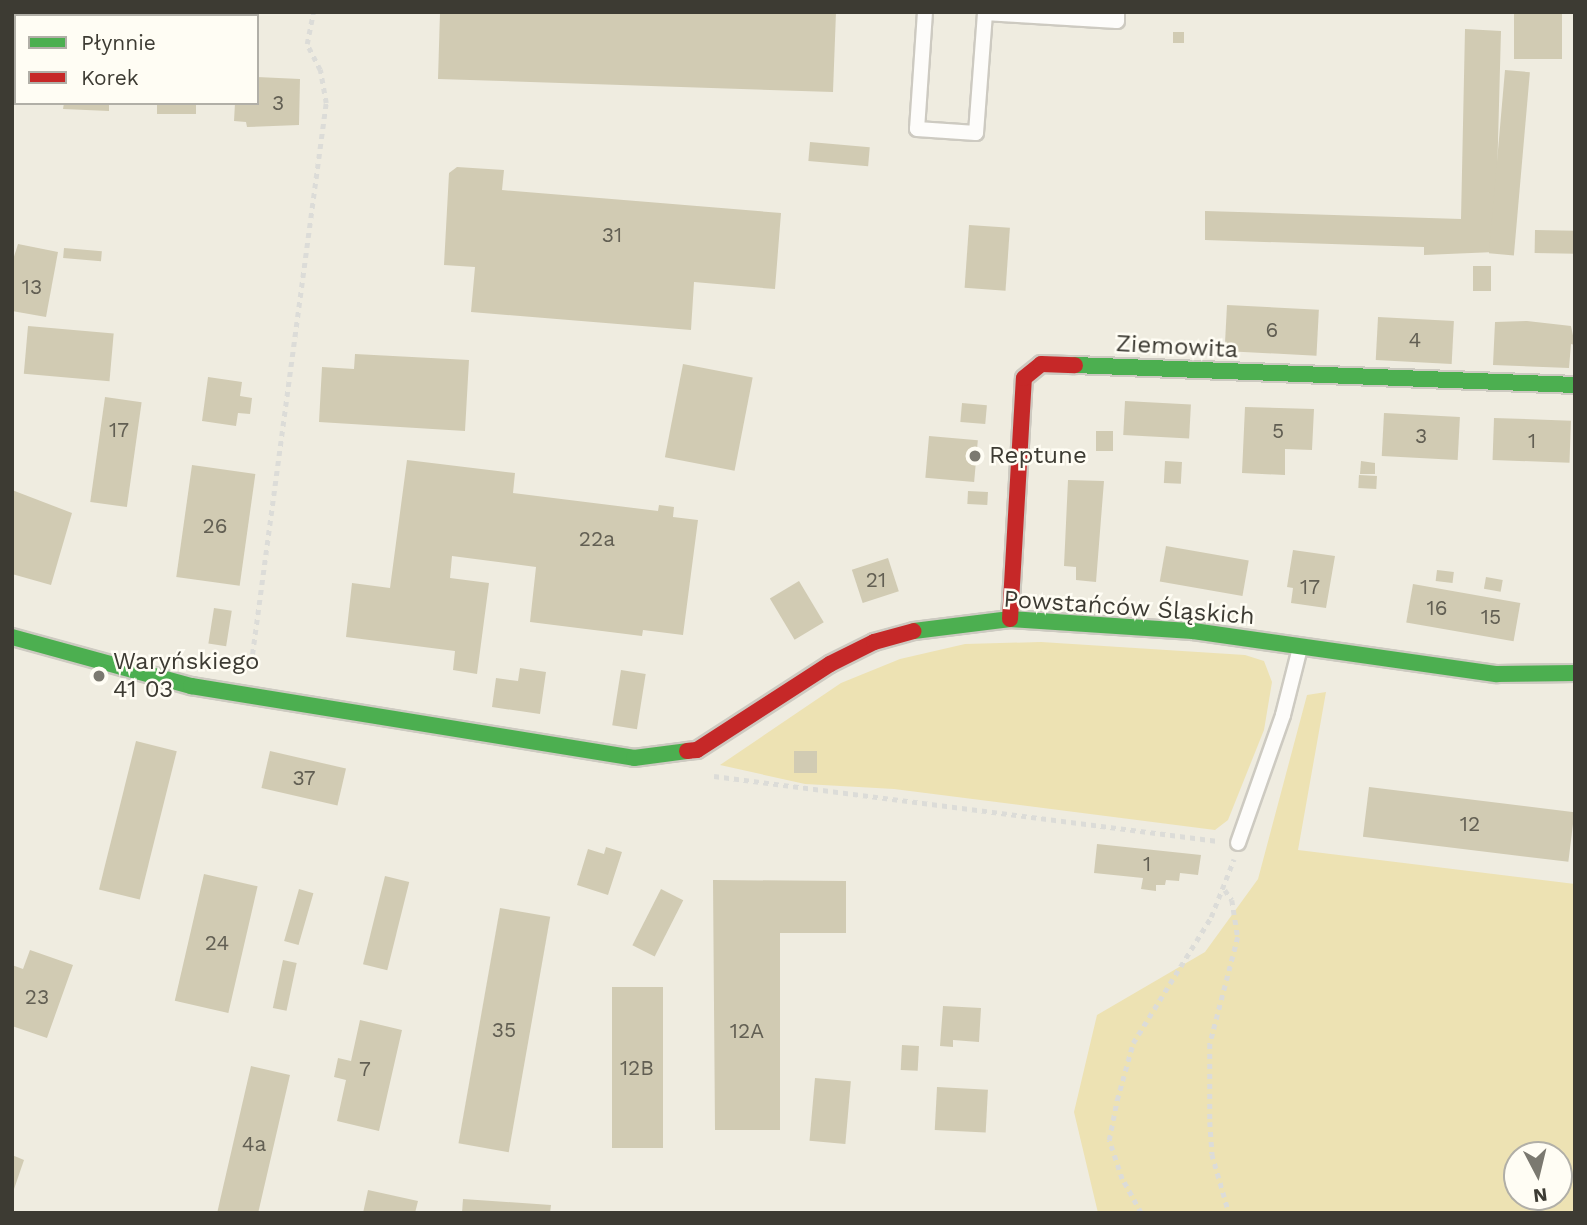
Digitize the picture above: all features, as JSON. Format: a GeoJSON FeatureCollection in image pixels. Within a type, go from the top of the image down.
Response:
{"type":"FeatureCollection","features":[{"type":"Feature","properties":{"kind":"street","name":"Ziemowita"},"geometry":{"type":"LineString","coordinates":[[1010,619],[1024,379],[1041,364],[1575,385]]}},
{"type":"Feature","properties":{"kind":"street","name":"Powstańców Śląskich"},"geometry":{"type":"LineString","coordinates":[[12,637],[191,686],[634,758],[670,757],[697,750],[830,664],[874,642],[914,631],[1010,619],[1301,643],[1497,674],[1575,673]]}},
{"type":"Feature","properties":{"kind":"lane"},"geometry":{"type":"LineString","coordinates":[[925,12],[917,129],[976,133],[985,13],[1117,21],[1118,12]]}},
{"type":"Feature","properties":{"kind":"lane"},"geometry":{"type":"LineString","coordinates":[[1238,843],[1283,715],[1301,643]]}},
{"type":"Feature","properties":{"kind":"path"},"geometry":{"type":"LineString","coordinates":[[247,695],[326,103],[320,70],[307,44],[313,12]]}},
{"type":"Feature","properties":{"kind":"path"},"geometry":{"type":"LineString","coordinates":[[706,773],[771,786],[1014,811],[1238,843],[1225,890],[1133,1043],[1116,1100],[1109,1140],[1122,1179],[1141,1213]]}},
{"type":"Feature","properties":{"kind":"path"},"geometry":{"type":"LineString","coordinates":[[1225,890],[1232,900],[1238,937],[1210,1045],[1210,1122],[1212,1154],[1229,1213]]}},
{"type":"Feature","properties":{"kind":"shaded area"},"geometry":{"type":"Polygon","coordinates":[[[1041,642],[1245,655],[1264,661],[1272,682],[1264,730],[1228,820],[1215,830],[894,789],[805,784],[720,765],[841,683],[900,659],[965,644],[1041,642]]]}},
{"type":"Feature","properties":{"kind":"shaded area"},"geometry":{"type":"Polygon","coordinates":[[[1326,692],[1298,850],[1575,884],[1575,1213],[1098,1213],[1074,1112],[1097,1015],[1205,952],[1258,879],[1307,695],[1326,692]]]}},
{"type":"Feature","properties":{"kind":"building"},"geometry":{"type":"Polygon","coordinates":[[[440,12],[836,12],[833,92],[438,79],[440,12]]]}},
{"type":"Feature","properties":{"kind":"building"},"geometry":{"type":"Polygon","coordinates":[[[1514,12],[1562,12],[1562,59],[1514,59],[1514,12]]]}},
{"type":"Feature","properties":{"kind":"building"},"geometry":{"type":"Polygon","coordinates":[[[1465,29],[1501,31],[1495,252],[1424,255],[1424,247],[1205,240],[1205,211],[1461,219],[1465,29]]]}},
{"type":"Feature","properties":{"kind":"building"},"geometry":{"type":"Polygon","coordinates":[[[1173,32],[1184,32],[1184,43],[1173,43],[1173,32]]]}},
{"type":"Feature","properties":{"kind":"building"},"geometry":{"type":"Polygon","coordinates":[[[1505,70],[1530,72],[1514,255],[1489,253],[1505,70]]]}},
{"type":"Feature","properties":{"kind":"building"},"geometry":{"type":"Polygon","coordinates":[[[259,77],[300,79],[299,125],[247,127],[246,122],[234,121],[235,105],[259,105],[259,77]]]}},
{"type":"Feature","properties":{"kind":"building"},"geometry":{"type":"Polygon","coordinates":[[[64,105],[109,105],[109,111],[63,109],[64,105]]]}},
{"type":"Feature","properties":{"kind":"building"},"geometry":{"type":"Polygon","coordinates":[[[157,105],[196,105],[196,114],[157,114],[157,105]]]}},
{"type":"Feature","properties":{"kind":"building"},"geometry":{"type":"Polygon","coordinates":[[[810,142],[870,147],[868,166],[808,161],[810,142]]]}},
{"type":"Feature","properties":{"kind":"building"},"geometry":{"type":"Polygon","coordinates":[[[457,167],[504,170],[502,190],[781,213],[775,289],[694,282],[691,330],[471,312],[475,267],[444,265],[449,173],[457,167]]]}},
{"type":"Feature","properties":{"kind":"building"},"geometry":{"type":"Polygon","coordinates":[[[969,225],[1010,228],[1006,291],[965,288],[969,225]]]}},
{"type":"Feature","properties":{"kind":"building"},"geometry":{"type":"Polygon","coordinates":[[[1535,230],[1575,231],[1575,254],[1535,253],[1535,230]]]}},
{"type":"Feature","properties":{"kind":"building"},"geometry":{"type":"Polygon","coordinates":[[[18,244],[58,252],[46,317],[12,311],[12,263],[18,244]]]}},
{"type":"Feature","properties":{"kind":"building"},"geometry":{"type":"Polygon","coordinates":[[[64,248],[102,251],[101,261],[63,258],[64,248]]]}},
{"type":"Feature","properties":{"kind":"building"},"geometry":{"type":"Polygon","coordinates":[[[1473,266],[1491,266],[1491,291],[1473,291],[1473,266]]]}},
{"type":"Feature","properties":{"kind":"building"},"geometry":{"type":"Polygon","coordinates":[[[1227,305],[1319,310],[1316,356],[1225,351],[1227,305]]]}},
{"type":"Feature","properties":{"kind":"building"},"geometry":{"type":"Polygon","coordinates":[[[1378,317],[1454,321],[1452,364],[1376,360],[1378,317]]]}},
{"type":"Feature","properties":{"kind":"building"},"geometry":{"type":"Polygon","coordinates":[[[1527,321],[1571,326],[1575,345],[1571,344],[1569,368],[1493,365],[1495,322],[1527,321]]]}},
{"type":"Feature","properties":{"kind":"building"},"geometry":{"type":"Polygon","coordinates":[[[28,326],[114,333],[109,381],[24,374],[28,326]]]}},
{"type":"Feature","properties":{"kind":"building"},"geometry":{"type":"Polygon","coordinates":[[[355,354],[469,360],[465,431],[319,422],[322,367],[354,369],[355,354]]]}},
{"type":"Feature","properties":{"kind":"building"},"geometry":{"type":"Polygon","coordinates":[[[683,364],[753,378],[735,471],[665,457],[683,364]]]}},
{"type":"Feature","properties":{"kind":"building"},"geometry":{"type":"Polygon","coordinates":[[[208,377],[242,382],[240,396],[252,398],[250,414],[238,413],[236,426],[202,421],[208,377]]]}},
{"type":"Feature","properties":{"kind":"building"},"geometry":{"type":"Polygon","coordinates":[[[105,397],[142,402],[127,507],[90,502],[105,397]]]}},
{"type":"Feature","properties":{"kind":"building"},"geometry":{"type":"Polygon","coordinates":[[[1125,401],[1191,404],[1189,438],[1123,435],[1125,401]]]}},
{"type":"Feature","properties":{"kind":"building"},"geometry":{"type":"Polygon","coordinates":[[[962,403],[987,405],[985,424],[960,422],[962,403]]]}},
{"type":"Feature","properties":{"kind":"building"},"geometry":{"type":"Polygon","coordinates":[[[1245,407],[1314,409],[1312,450],[1285,449],[1285,475],[1242,473],[1245,407]]]}},
{"type":"Feature","properties":{"kind":"building"},"geometry":{"type":"Polygon","coordinates":[[[1384,413],[1460,417],[1458,460],[1382,456],[1384,413]]]}},
{"type":"Feature","properties":{"kind":"building"},"geometry":{"type":"Polygon","coordinates":[[[1494,418],[1571,421],[1569,463],[1493,460],[1494,418]]]}},
{"type":"Feature","properties":{"kind":"building"},"geometry":{"type":"Polygon","coordinates":[[[1096,431],[1113,431],[1113,451],[1096,451],[1096,431]]]}},
{"type":"Feature","properties":{"kind":"building"},"geometry":{"type":"Polygon","coordinates":[[[929,436],[978,440],[974,482],[925,478],[929,436]]]}},
{"type":"Feature","properties":{"kind":"building"},"geometry":{"type":"Polygon","coordinates":[[[407,460],[515,473],[513,493],[658,511],[659,505],[674,507],[673,517],[698,520],[683,635],[643,630],[642,636],[530,622],[536,567],[452,556],[450,578],[489,583],[477,674],[453,670],[455,651],[346,637],[352,583],[390,588],[407,460]]]}},
{"type":"Feature","properties":{"kind":"building"},"geometry":{"type":"Polygon","coordinates":[[[1165,461],[1182,462],[1181,484],[1164,483],[1165,461]]]}},
{"type":"Feature","properties":{"kind":"building"},"geometry":{"type":"Polygon","coordinates":[[[1361,461],[1375,463],[1375,474],[1360,474],[1361,461]]]}},
{"type":"Feature","properties":{"kind":"building"},"geometry":{"type":"Polygon","coordinates":[[[192,465],[255,474],[240,586],[176,577],[192,465]]]}},
{"type":"Feature","properties":{"kind":"building"},"geometry":{"type":"Polygon","coordinates":[[[1359,475],[1377,476],[1376,489],[1358,488],[1359,475]]]}},
{"type":"Feature","properties":{"kind":"building"},"geometry":{"type":"Polygon","coordinates":[[[1068,480],[1104,481],[1096,582],[1076,580],[1076,567],[1064,566],[1068,480]]]}},
{"type":"Feature","properties":{"kind":"building"},"geometry":{"type":"Polygon","coordinates":[[[12,490],[72,513],[51,585],[12,574],[12,490]]]}},
{"type":"Feature","properties":{"kind":"building"},"geometry":{"type":"Polygon","coordinates":[[[968,491],[988,492],[987,505],[967,504],[968,491]]]}},
{"type":"Feature","properties":{"kind":"building"},"geometry":{"type":"Polygon","coordinates":[[[1166,546],[1249,561],[1242,596],[1160,581],[1166,546]]]}},
{"type":"Feature","properties":{"kind":"building"},"geometry":{"type":"Polygon","coordinates":[[[1293,550],[1335,556],[1326,608],[1291,603],[1293,588],[1287,587],[1293,550]]]}},
{"type":"Feature","properties":{"kind":"building"},"geometry":{"type":"Polygon","coordinates":[[[888,558],[899,591],[863,603],[852,570],[888,558]]]}},
{"type":"Feature","properties":{"kind":"building"},"geometry":{"type":"Polygon","coordinates":[[[1437,570],[1454,572],[1453,583],[1436,581],[1437,570]]]}},
{"type":"Feature","properties":{"kind":"building"},"geometry":{"type":"Polygon","coordinates":[[[1486,577],[1503,580],[1501,592],[1484,589],[1486,577]]]}},
{"type":"Feature","properties":{"kind":"building"},"geometry":{"type":"Polygon","coordinates":[[[799,581],[824,622],[795,640],[770,599],[799,581]]]}},
{"type":"Feature","properties":{"kind":"building"},"geometry":{"type":"Polygon","coordinates":[[[1413,584],[1520,603],[1514,641],[1406,622],[1413,584]]]}},
{"type":"Feature","properties":{"kind":"building"},"geometry":{"type":"Polygon","coordinates":[[[214,608],[232,611],[226,646],[208,644],[214,608]]]}},
{"type":"Feature","properties":{"kind":"building"},"geometry":{"type":"Polygon","coordinates":[[[520,668],[546,672],[540,714],[492,707],[496,678],[518,681],[520,668]]]}},
{"type":"Feature","properties":{"kind":"building"},"geometry":{"type":"Polygon","coordinates":[[[621,670],[646,674],[637,729],[612,725],[621,670]]]}},
{"type":"Feature","properties":{"kind":"building"},"geometry":{"type":"Polygon","coordinates":[[[136,741],[177,751],[140,900],[99,889],[136,741]]]}},
{"type":"Feature","properties":{"kind":"building"},"geometry":{"type":"Polygon","coordinates":[[[270,751],[346,769],[337,806],[261,788],[270,751]]]}},
{"type":"Feature","properties":{"kind":"building"},"geometry":{"type":"Polygon","coordinates":[[[794,751],[817,751],[817,773],[794,773],[794,751]]]}},
{"type":"Feature","properties":{"kind":"building"},"geometry":{"type":"Polygon","coordinates":[[[1369,787],[1574,812],[1568,862],[1363,837],[1369,787]]]}},
{"type":"Feature","properties":{"kind":"building"},"geometry":{"type":"Polygon","coordinates":[[[1097,844],[1201,855],[1198,875],[1180,873],[1179,881],[1166,880],[1165,885],[1156,885],[1156,891],[1141,889],[1143,878],[1094,873],[1097,844]]]}},
{"type":"Feature","properties":{"kind":"building"},"geometry":{"type":"Polygon","coordinates":[[[606,847],[622,852],[608,895],[577,885],[588,849],[604,854],[606,847]]]}},
{"type":"Feature","properties":{"kind":"building"},"geometry":{"type":"Polygon","coordinates":[[[204,874],[258,886],[228,1013],[175,1001],[204,874]]]}},
{"type":"Feature","properties":{"kind":"building"},"geometry":{"type":"Polygon","coordinates":[[[385,876],[409,882],[387,970],[363,964],[385,876]]]}},
{"type":"Feature","properties":{"kind":"building"},"geometry":{"type":"Polygon","coordinates":[[[713,880],[846,881],[846,933],[780,933],[780,1130],[715,1130],[713,880]]]}},
{"type":"Feature","properties":{"kind":"building"},"geometry":{"type":"Polygon","coordinates":[[[299,889],[313,893],[299,945],[284,941],[299,889]]]}},
{"type":"Feature","properties":{"kind":"building"},"geometry":{"type":"Polygon","coordinates":[[[661,889],[683,900],[655,956],[632,945],[661,889]]]}},
{"type":"Feature","properties":{"kind":"building"},"geometry":{"type":"Polygon","coordinates":[[[500,908],[550,917],[509,1152],[458,1143],[500,908]]]}},
{"type":"Feature","properties":{"kind":"building"},"geometry":{"type":"Polygon","coordinates":[[[30,950],[73,965],[47,1038],[12,1026],[12,965],[23,969],[30,950]]]}},
{"type":"Feature","properties":{"kind":"building"},"geometry":{"type":"Polygon","coordinates":[[[283,960],[297,963],[287,1011],[273,1008],[283,960]]]}},
{"type":"Feature","properties":{"kind":"building"},"geometry":{"type":"Polygon","coordinates":[[[612,987],[663,987],[663,1148],[612,1148],[612,987]]]}},
{"type":"Feature","properties":{"kind":"building"},"geometry":{"type":"Polygon","coordinates":[[[943,1006],[981,1008],[979,1042],[953,1040],[953,1047],[940,1046],[943,1006]]]}},
{"type":"Feature","properties":{"kind":"building"},"geometry":{"type":"Polygon","coordinates":[[[360,1020],[402,1030],[379,1131],[337,1121],[346,1080],[334,1077],[338,1058],[351,1061],[360,1020]]]}},
{"type":"Feature","properties":{"kind":"building"},"geometry":{"type":"Polygon","coordinates":[[[902,1045],[919,1046],[918,1071],[901,1070],[902,1045]]]}},
{"type":"Feature","properties":{"kind":"building"},"geometry":{"type":"Polygon","coordinates":[[[251,1066],[290,1075],[258,1213],[217,1213],[251,1066]]]}},
{"type":"Feature","properties":{"kind":"building"},"geometry":{"type":"Polygon","coordinates":[[[815,1078],[851,1081],[845,1144],[810,1141],[815,1078]]]}},
{"type":"Feature","properties":{"kind":"building"},"geometry":{"type":"Polygon","coordinates":[[[937,1087],[988,1090],[986,1133],[935,1130],[937,1087]]]}},
{"type":"Feature","properties":{"kind":"building"},"geometry":{"type":"Polygon","coordinates":[[[12,1155],[24,1160],[13,1192],[12,1192],[12,1155]]]}},
{"type":"Feature","properties":{"kind":"building"},"geometry":{"type":"Polygon","coordinates":[[[368,1190],[418,1201],[415,1213],[363,1213],[368,1190]]]}},
{"type":"Feature","properties":{"kind":"building"},"geometry":{"type":"Polygon","coordinates":[[[463,1199],[551,1205],[550,1213],[462,1213],[463,1199]]]}},
{"type":"Feature","properties":{"kind":"traffic: fast"},"geometry":{"type":"LineString","coordinates":[[1075,365],[1575,385]]}},
{"type":"Feature","properties":{"kind":"traffic: fast"},"geometry":{"type":"LineString","coordinates":[[914,631],[1010,619],[1193,631],[1497,674],[1575,673]]}},
{"type":"Feature","properties":{"kind":"traffic: fast"},"geometry":{"type":"LineString","coordinates":[[12,637],[191,686],[634,758],[687,751]]}},
{"type":"Feature","properties":{"kind":"traffic: jam"},"geometry":{"type":"LineString","coordinates":[[1010,619],[1024,378],[1041,364],[1075,365]]}},
{"type":"Feature","properties":{"kind":"traffic: jam"},"geometry":{"type":"LineString","coordinates":[[687,751],[697,750],[830,664],[874,642],[914,631]]}},
{"type":"Feature","properties":{"kind":"place","name":"Reptune"},"geometry":{"type":"Point","coordinates":[975,456]}},
{"type":"Feature","properties":{"kind":"place","name":"Waryńskiego 41 03"},"geometry":{"type":"Point","coordinates":[99,676]}}]}
